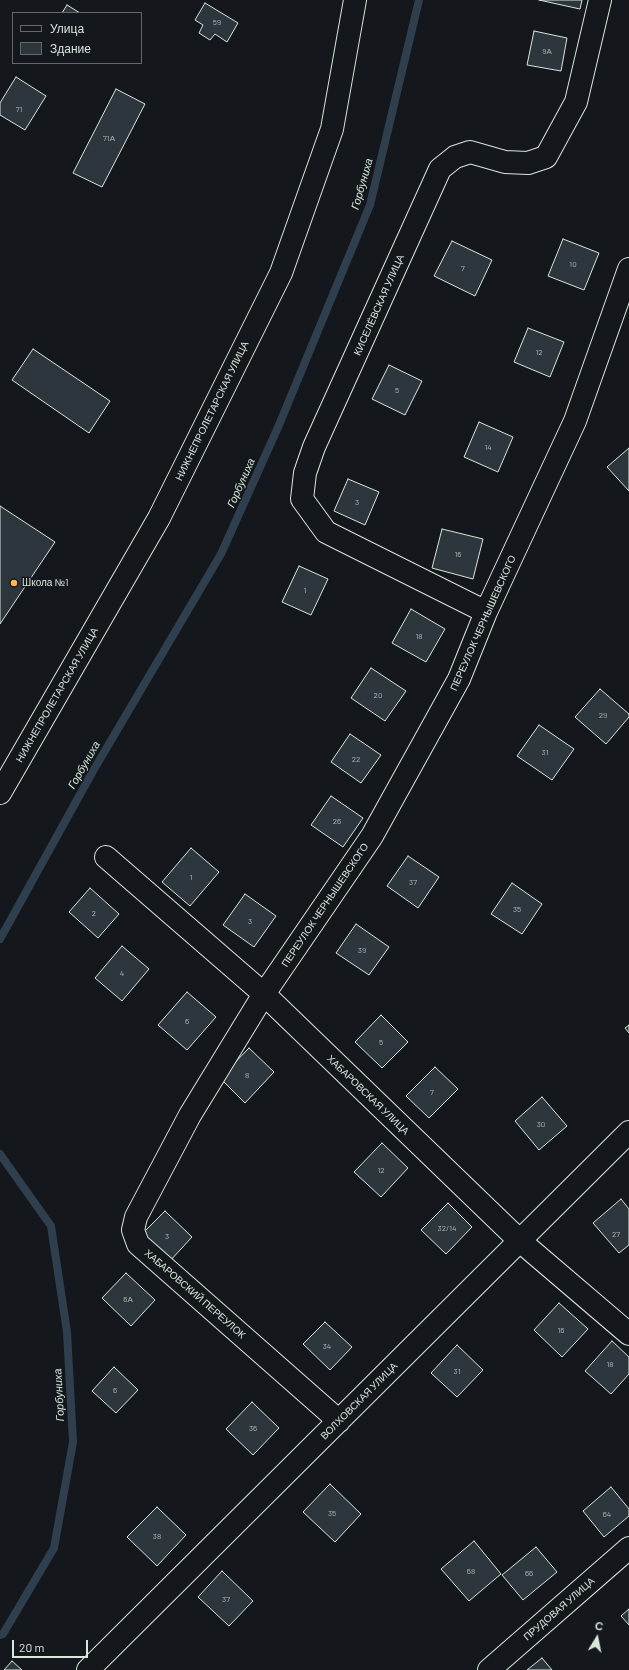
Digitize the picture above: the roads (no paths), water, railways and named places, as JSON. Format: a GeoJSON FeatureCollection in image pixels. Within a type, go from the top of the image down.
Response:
{"type":"FeatureCollection","features":[{"type":"Feature","properties":{"kind":"street","name":"НИЖНЕПРОЛЕТАРСКАЯ УЛИЦА"},"geometry":{"type":"LineString","coordinates":[[0,793],[159,518],[281,273],[332,129],[355,0]]}},
{"type":"Feature","properties":{"kind":"street","name":"КИСЕЛЁВСКАЯ УЛИЦА"},"geometry":{"type":"LineString","coordinates":[[486,612],[326,532],[302,499],[304,473],[314,447],[440,169],[456,157],[470,152],[506,162],[528,163],[546,157],[576,102],[600,0]]}},
{"type":"Feature","properties":{"kind":"street","name":"ПЕРЕУЛОК ЧЕРНЫШЕВСКОГО"},"geometry":{"type":"LineString","coordinates":[[264,994],[372,836],[459,679],[486,612],[575,421],[629,269]]}},
{"type":"Feature","properties":{"kind":"street","name":"ХАБАРОВСКАЯ УЛИЦА"},"geometry":{"type":"LineString","coordinates":[[106,857],[264,994],[520,1241],[629,1334]]}},
{"type":"Feature","properties":{"kind":"street","name":"ХАБАРОВСКИЙ ПЕРЕУЛОК"},"geometry":{"type":"LineString","coordinates":[[264,994],[190,1115],[136,1217],[133,1230],[138,1244],[339,1421]]}},
{"type":"Feature","properties":{"kind":"street","name":"ВОЛХОВСКАЯ УЛИЦА"},"geometry":{"type":"LineString","coordinates":[[88,1670],[629,1132]]}},
{"type":"Feature","properties":{"kind":"street","name":"ПРУДОВАЯ УЛИЦА"},"geometry":{"type":"LineString","coordinates":[[489,1670],[629,1548]]}},
{"type":"Feature","properties":{"kind":"waterway","name":"Горбуниха"},"geometry":{"type":"LineString","coordinates":[[0,939],[93,771],[221,554],[279,425],[370,205],[419,0]]}},
{"type":"Feature","properties":{"kind":"waterway","name":"Горбуниха"},"geometry":{"type":"LineString","coordinates":[[0,1154],[51,1226],[67,1332],[73,1442],[54,1548],[3,1634],[0,1635]]}},
{"type":"Feature","properties":{"kind":"place","name":"Школа №1"},"geometry":{"type":"Point","coordinates":[14,583]}}]}
